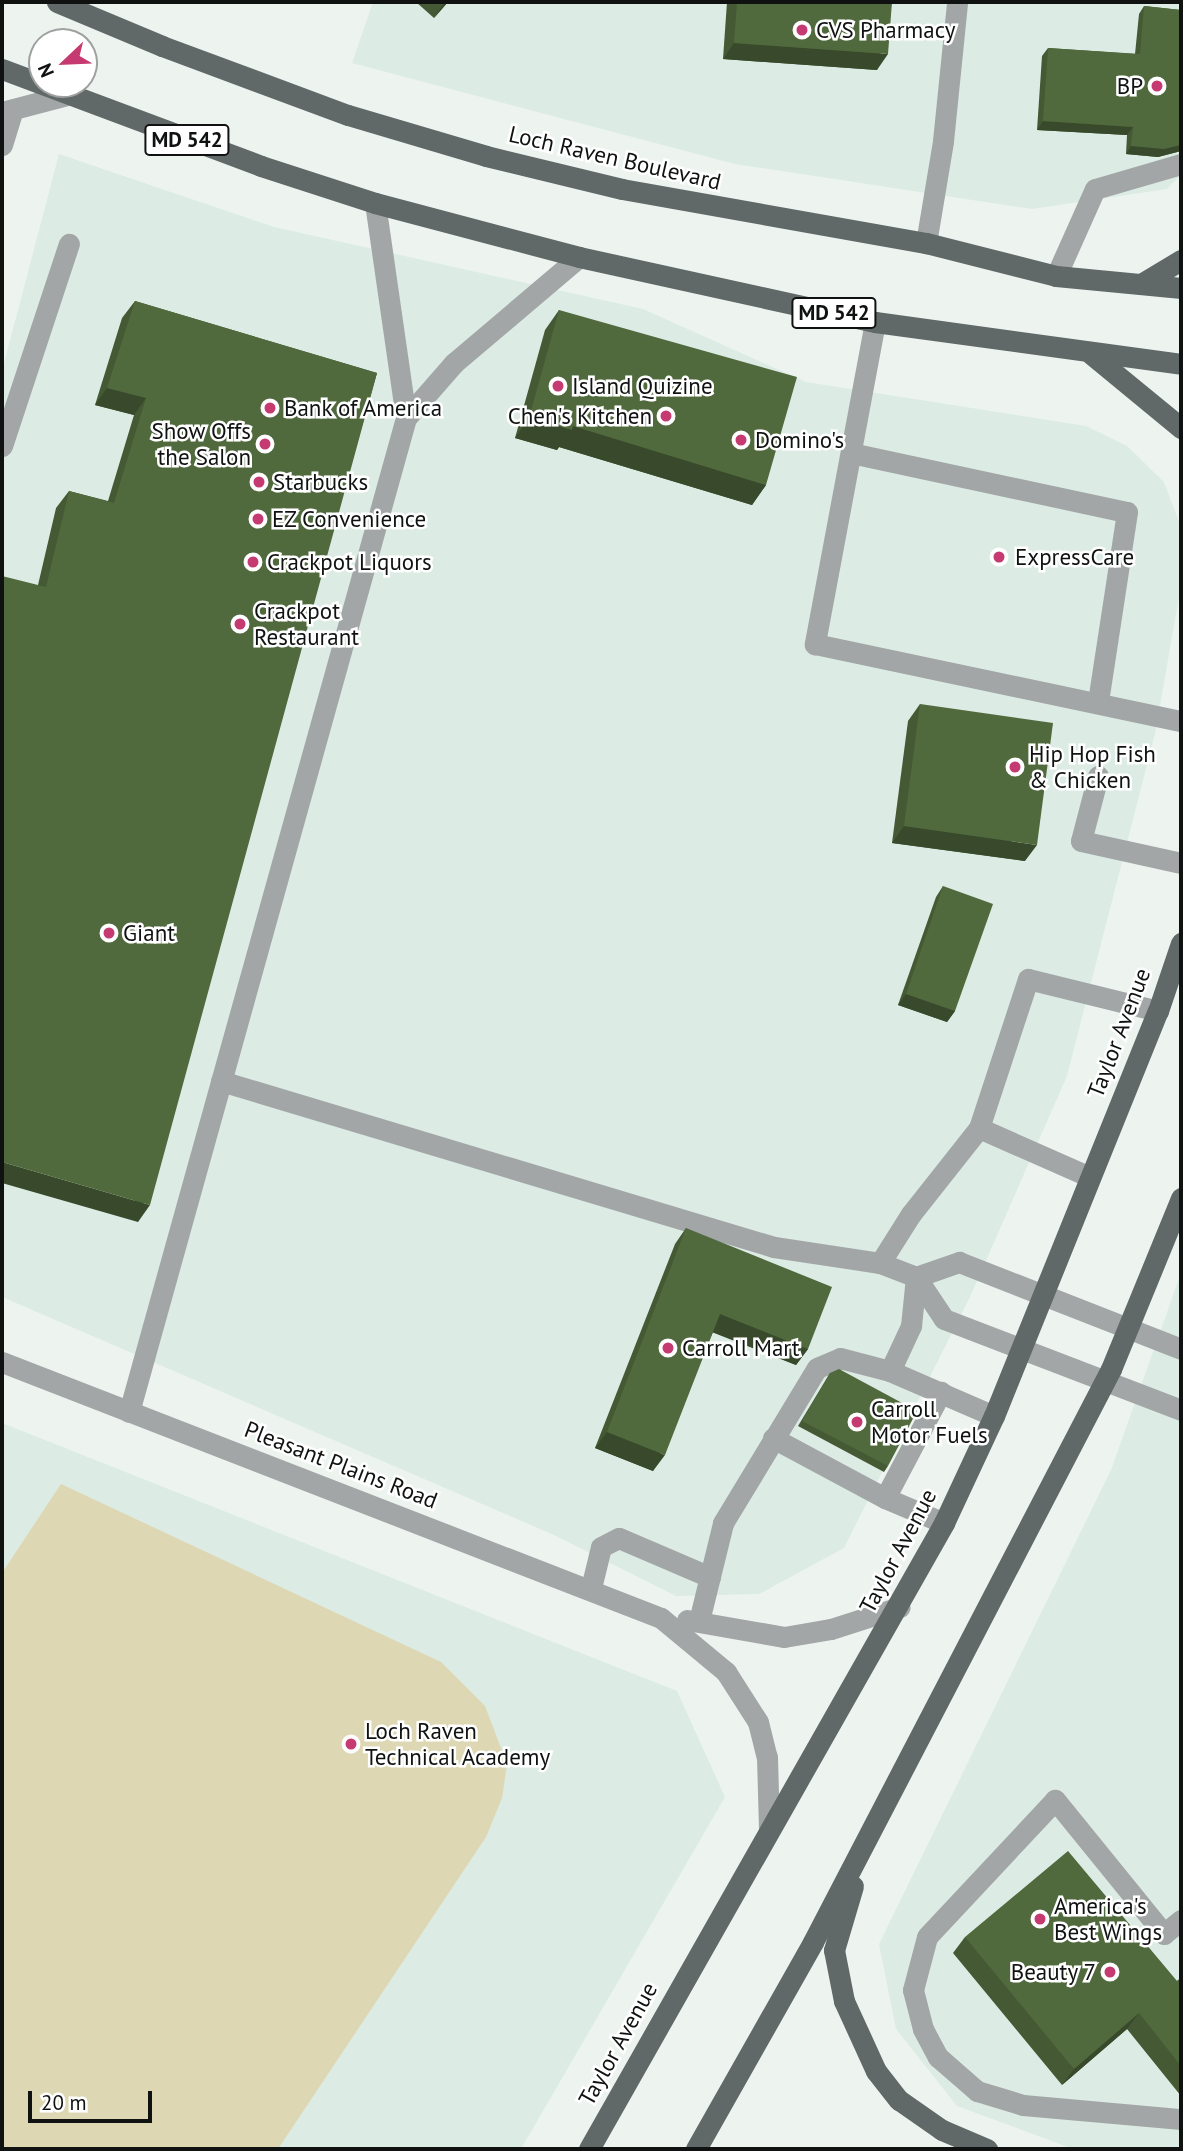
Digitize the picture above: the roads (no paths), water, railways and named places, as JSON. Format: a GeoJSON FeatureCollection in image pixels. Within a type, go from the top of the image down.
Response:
{"type":"FeatureCollection","features":[{"type":"Feature","properties":{"kind":"main road","name":"Loch Raven Boulevard"},"geometry":{"type":"LineString","coordinates":[[57,2],[162,46],[348,115],[486,156],[636,192],[926,243],[1056,276],[1181,288]]}},
{"type":"Feature","properties":{"kind":"main road","name":"MD 542"},"geometry":{"type":"LineString","coordinates":[[2,69],[28,79]]}},
{"type":"Feature","properties":{"kind":"main road","name":"MD 542"},"geometry":{"type":"LineString","coordinates":[[76,98],[375,203],[579,257],[875,322],[1091,354],[1181,364]]}},
{"type":"Feature","properties":{"kind":"main road"},"geometry":{"type":"LineString","coordinates":[[1141,284],[1181,260]]}},
{"type":"Feature","properties":{"kind":"main road"},"geometry":{"type":"LineString","coordinates":[[1091,354],[1181,428]]}},
{"type":"Feature","properties":{"kind":"main road","name":"Taylor Avenue"},"geometry":{"type":"LineString","coordinates":[[589,2149],[769,1828],[900,1607],[944,1524],[994,1416],[1158,1011],[1181,943]]}},
{"type":"Feature","properties":{"kind":"main road"},"geometry":{"type":"LineString","coordinates":[[696,2149],[867,1837],[1106,1380],[1181,1198]]}},
{"type":"Feature","properties":{"kind":"main road"},"geometry":{"type":"LineString","coordinates":[[867,1837],[834,1950],[844,2001],[876,2071],[899,2100],[942,2130],[987,2149]]}},
{"type":"Feature","properties":{"kind":"street"},"geometry":{"type":"LineString","coordinates":[[926,243],[943,141],[957,2]]}},
{"type":"Feature","properties":{"kind":"street"},"geometry":{"type":"LineString","coordinates":[[2,145],[7,111],[56,98]]}},
{"type":"Feature","properties":{"kind":"street"},"geometry":{"type":"LineString","coordinates":[[1056,276],[1095,190],[1181,164]]}},
{"type":"Feature","properties":{"kind":"street"},"geometry":{"type":"LineString","coordinates":[[129,1412],[405,418],[375,203]]}},
{"type":"Feature","properties":{"kind":"street"},"geometry":{"type":"LineString","coordinates":[[2,446],[69,244]]}},
{"type":"Feature","properties":{"kind":"street"},"geometry":{"type":"LineString","coordinates":[[405,418],[454,363],[579,257]]}},
{"type":"Feature","properties":{"kind":"street"},"geometry":{"type":"LineString","coordinates":[[875,322],[815,644],[1181,721]]}},
{"type":"Feature","properties":{"kind":"street"},"geometry":{"type":"LineString","coordinates":[[851,453],[1127,512],[1098,702]]}},
{"type":"Feature","properties":{"kind":"street"},"geometry":{"type":"LineString","coordinates":[[1098,776],[1081,841],[1181,863]]}},
{"type":"Feature","properties":{"kind":"street"},"geometry":{"type":"LineString","coordinates":[[880,1263],[911,1214],[979,1128],[1028,979],[1158,1011]]}},
{"type":"Feature","properties":{"kind":"street"},"geometry":{"type":"LineString","coordinates":[[221,1081],[774,1247],[880,1263],[916,1277],[944,1319],[1181,1410]]}},
{"type":"Feature","properties":{"kind":"street"},"geometry":{"type":"LineString","coordinates":[[979,1128],[1090,1177]]}},
{"type":"Feature","properties":{"kind":"street"},"geometry":{"type":"LineString","coordinates":[[916,1277],[959,1262],[1181,1349]]}},
{"type":"Feature","properties":{"kind":"street"},"geometry":{"type":"LineString","coordinates":[[890,1371],[911,1326],[916,1277]]}},
{"type":"Feature","properties":{"kind":"street"},"geometry":{"type":"LineString","coordinates":[[699,1621],[723,1523],[817,1368],[840,1358],[890,1371],[994,1416]]}},
{"type":"Feature","properties":{"kind":"street","name":"Pleasant Plains Road"},"geometry":{"type":"LineString","coordinates":[[2,1362],[591,1588],[661,1618],[726,1672],[758,1722],[767,1757],[769,1828]]}},
{"type":"Feature","properties":{"kind":"street"},"geometry":{"type":"LineString","coordinates":[[885,1498],[941,1392]]}},
{"type":"Feature","properties":{"kind":"street"},"geometry":{"type":"LineString","coordinates":[[773,1438],[885,1498],[944,1524]]}},
{"type":"Feature","properties":{"kind":"street"},"geometry":{"type":"LineString","coordinates":[[591,1588],[601,1547],[619,1538],[710,1577]]}},
{"type":"Feature","properties":{"kind":"street","name":"Pleasant Plains Road"},"geometry":{"type":"LineString","coordinates":[[661,1618],[699,1621],[784,1637],[831,1629],[900,1607]]}},
{"type":"Feature","properties":{"kind":"street"},"geometry":{"type":"LineString","coordinates":[[1181,1920],[1164,1934],[1055,1800],[928,1937],[913,1990],[923,2029],[938,2057],[977,2091],[1023,2105],[1181,2119]]}},
{"type":"Feature","properties":{"kind":"place","name":"CVS Pharmacy"},"geometry":{"type":"Point","coordinates":[802,30]}},
{"type":"Feature","properties":{"kind":"place","name":"BP"},"geometry":{"type":"Point","coordinates":[1157,86]}},
{"type":"Feature","properties":{"kind":"place","name":"Island Quizine"},"geometry":{"type":"Point","coordinates":[558,386]}},
{"type":"Feature","properties":{"kind":"place","name":"Bank of America"},"geometry":{"type":"Point","coordinates":[270,408]}},
{"type":"Feature","properties":{"kind":"place","name":"Chen's Kitchen"},"geometry":{"type":"Point","coordinates":[666,416]}},
{"type":"Feature","properties":{"kind":"place","name":"Domino's"},"geometry":{"type":"Point","coordinates":[741,440]}},
{"type":"Feature","properties":{"kind":"place","name":"Show Offs the Salon"},"geometry":{"type":"Point","coordinates":[265,444]}},
{"type":"Feature","properties":{"kind":"place","name":"Starbucks"},"geometry":{"type":"Point","coordinates":[259,482]}},
{"type":"Feature","properties":{"kind":"place","name":"EZ Convenience"},"geometry":{"type":"Point","coordinates":[258,519]}},
{"type":"Feature","properties":{"kind":"place","name":"ExpressCare"},"geometry":{"type":"Point","coordinates":[999,557]}},
{"type":"Feature","properties":{"kind":"place","name":"Crackpot Liquors"},"geometry":{"type":"Point","coordinates":[253,562]}},
{"type":"Feature","properties":{"kind":"place","name":"Crackpot Restaurant"},"geometry":{"type":"Point","coordinates":[240,624]}},
{"type":"Feature","properties":{"kind":"place","name":"Hip Hop Fish & Chicken"},"geometry":{"type":"Point","coordinates":[1015,767]}},
{"type":"Feature","properties":{"kind":"place","name":"Giant"},"geometry":{"type":"Point","coordinates":[109,933]}},
{"type":"Feature","properties":{"kind":"place","name":"Carroll Mart"},"geometry":{"type":"Point","coordinates":[668,1348]}},
{"type":"Feature","properties":{"kind":"place","name":"Carroll Motor Fuels"},"geometry":{"type":"Point","coordinates":[857,1422]}},
{"type":"Feature","properties":{"kind":"place","name":"Loch Raven Technical Academy"},"geometry":{"type":"Point","coordinates":[351,1744]}},
{"type":"Feature","properties":{"kind":"place","name":"America's Best Wings"},"geometry":{"type":"Point","coordinates":[1040,1919]}},
{"type":"Feature","properties":{"kind":"place","name":"Beauty 7"},"geometry":{"type":"Point","coordinates":[1110,1972]}}]}
